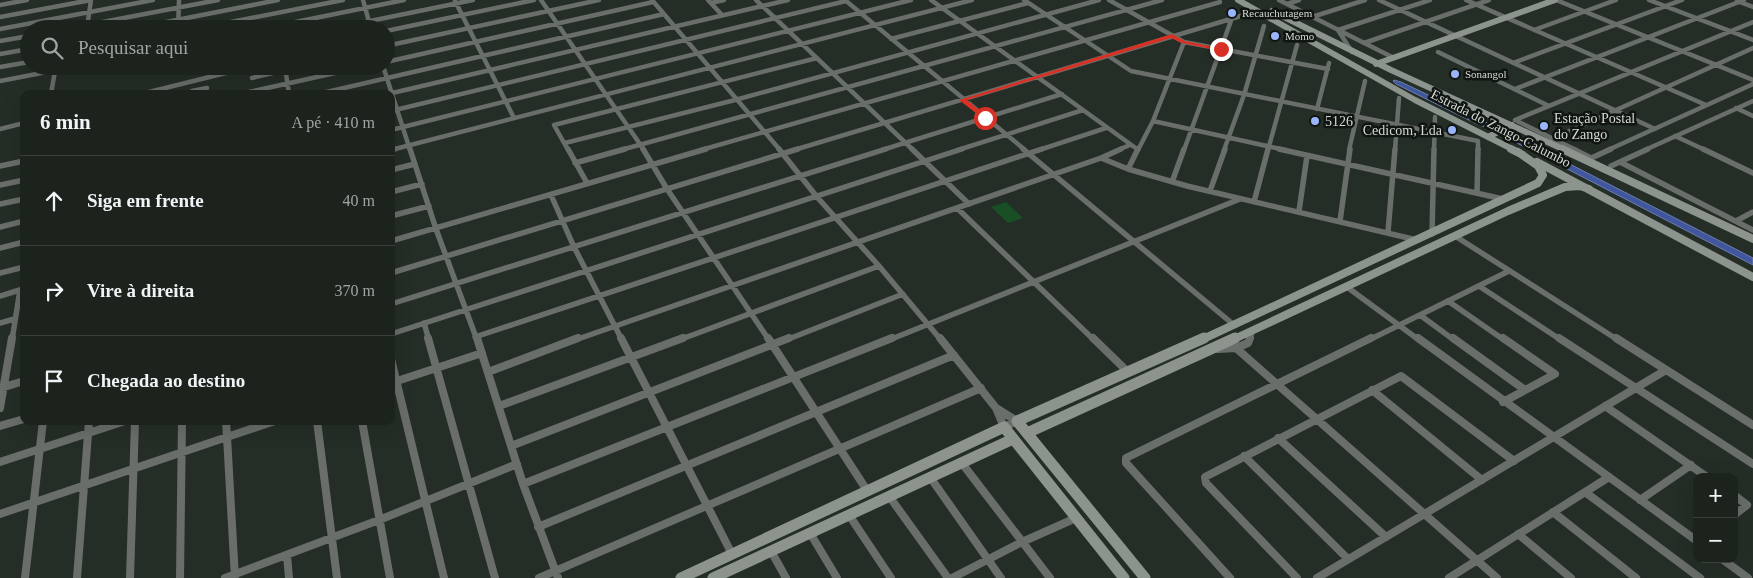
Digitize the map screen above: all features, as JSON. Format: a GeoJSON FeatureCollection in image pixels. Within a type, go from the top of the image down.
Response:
{"type":"FeatureCollection","features":[{"type":"Feature","properties":{"kind":"main road","name":"Estrada do Zango-Calumbo"},"geometry":{"type":"LineString","coordinates":[[1353,53],[1589,159],[1753,239]]}},
{"type":"Feature","properties":{"kind":"main road"},"geometry":{"type":"LineString","coordinates":[[681,578],[1004,427]]}},
{"type":"Feature","properties":{"kind":"street"},"geometry":{"type":"LineString","coordinates":[[0,22],[3,3],[27,0]]}},
{"type":"Feature","properties":{"kind":"street"},"geometry":{"type":"LineString","coordinates":[[1,17],[91,0],[89,20]]}},
{"type":"Feature","properties":{"kind":"street"},"geometry":{"type":"LineString","coordinates":[[45,20],[153,0]]}},
{"type":"Feature","properties":{"kind":"street"},"geometry":{"type":"LineString","coordinates":[[179,0],[178,20],[278,0]]}},
{"type":"Feature","properties":{"kind":"street"},"geometry":{"type":"LineString","coordinates":[[120,20],[218,0]]}},
{"type":"Feature","properties":{"kind":"street"},"geometry":{"type":"LineString","coordinates":[[240,20],[343,0]]}},
{"type":"Feature","properties":{"kind":"street"},"geometry":{"type":"LineString","coordinates":[[363,0],[369,20]]}},
{"type":"Feature","properties":{"kind":"street"},"geometry":{"type":"LineString","coordinates":[[309,20],[404,0]]}},
{"type":"Feature","properties":{"kind":"street"},"geometry":{"type":"LineString","coordinates":[[374,20],[473,0]]}},
{"type":"Feature","properties":{"kind":"street"},"geometry":{"type":"LineString","coordinates":[[395,29],[534,0]]}},
{"type":"Feature","properties":{"kind":"street"},"geometry":{"type":"LineString","coordinates":[[541,0],[641,145],[667,189],[817,411],[868,492]]}},
{"type":"Feature","properties":{"kind":"street"},"geometry":{"type":"LineString","coordinates":[[395,44],[599,0]]}},
{"type":"Feature","properties":{"kind":"street"},"geometry":{"type":"LineString","coordinates":[[709,2],[724,0]]}},
{"type":"Feature","properties":{"kind":"street"},"geometry":{"type":"LineString","coordinates":[[756,0],[969,204]]}},
{"type":"Feature","properties":{"kind":"street"},"geometry":{"type":"LineString","coordinates":[[395,92],[788,0]]}},
{"type":"Feature","properties":{"kind":"street"},"geometry":{"type":"LineString","coordinates":[[395,111],[846,0],[941,82],[1234,325]]}},
{"type":"Feature","properties":{"kind":"street"},"geometry":{"type":"LineString","coordinates":[[395,129],[911,0]]}},
{"type":"Feature","properties":{"kind":"street"},"geometry":{"type":"LineString","coordinates":[[931,0],[1137,149]]}},
{"type":"Feature","properties":{"kind":"street"},"geometry":{"type":"LineString","coordinates":[[395,149],[972,0]]}},
{"type":"Feature","properties":{"kind":"street"},"geometry":{"type":"LineString","coordinates":[[565,143],[735,100],[1099,0]]}},
{"type":"Feature","properties":{"kind":"street"},"geometry":{"type":"LineString","coordinates":[[1109,0],[1184,42],[1291,62],[1328,66],[1317,110]]}},
{"type":"Feature","properties":{"kind":"street"},"geometry":{"type":"LineString","coordinates":[[575,163],[1162,0]]}},
{"type":"Feature","properties":{"kind":"street","name":"Estrada do Zango-Calumbo"},"geometry":{"type":"LineString","coordinates":[[1238,0],[1399,91],[1589,189],[1753,278]]}},
{"type":"Feature","properties":{"kind":"street","name":"Estrada do Zango-Calumbo"},"geometry":{"type":"LineString","coordinates":[[1252,0],[1353,53]]}},
{"type":"Feature","properties":{"kind":"street"},"geometry":{"type":"LineString","coordinates":[[1279,0],[1392,57]]}},
{"type":"Feature","properties":{"kind":"street"},"geometry":{"type":"LineString","coordinates":[[1287,4],[1298,0]]}},
{"type":"Feature","properties":{"kind":"street"},"geometry":{"type":"LineString","coordinates":[[1312,17],[1365,0]]}},
{"type":"Feature","properties":{"kind":"street"},"geometry":{"type":"LineString","coordinates":[[1379,0],[1655,129]]}},
{"type":"Feature","properties":{"kind":"street"},"geometry":{"type":"LineString","coordinates":[[1338,30],[1430,0]]}},
{"type":"Feature","properties":{"kind":"street"},"geometry":{"type":"LineString","coordinates":[[1466,0],[1706,105]]}},
{"type":"Feature","properties":{"kind":"street"},"geometry":{"type":"LineString","coordinates":[[1364,43],[1488,0]]}},
{"type":"Feature","properties":{"kind":"street"},"geometry":{"type":"LineString","coordinates":[[1376,64],[1556,0],[1753,80]]}},
{"type":"Feature","properties":{"kind":"street"},"geometry":{"type":"LineString","coordinates":[[1534,30],[1616,0]]}},
{"type":"Feature","properties":{"kind":"street"},"geometry":{"type":"LineString","coordinates":[[1649,0],[1753,40]]}},
{"type":"Feature","properties":{"kind":"street"},"geometry":{"type":"LineString","coordinates":[[1513,63],[1682,0]]}},
{"type":"Feature","properties":{"kind":"street"},"geometry":{"type":"LineString","coordinates":[[272,1],[276,20]]}},
{"type":"Feature","properties":{"kind":"street"},"geometry":{"type":"LineString","coordinates":[[395,60],[653,1],[735,100],[783,154],[816,197],[879,266],[981,388],[996,408],[1004,427],[1013,439],[1124,578]]}},
{"type":"Feature","properties":{"kind":"street"},"geometry":{"type":"LineString","coordinates":[[891,39],[1026,1],[1131,71],[1478,141],[1477,193]]}},
{"type":"Feature","properties":{"kind":"street"},"geometry":{"type":"LineString","coordinates":[[1515,89],[1599,58],[1739,1],[1753,7]]}},
{"type":"Feature","properties":{"kind":"street"},"geometry":{"type":"LineString","coordinates":[[456,2],[474,42],[514,118]]}},
{"type":"Feature","properties":{"kind":"street"},"geometry":{"type":"LineString","coordinates":[[709,2],[722,16]]}},
{"type":"Feature","properties":{"kind":"street"},"geometry":{"type":"LineString","coordinates":[[395,240],[1220,2]]}},
{"type":"Feature","properties":{"kind":"street"},"geometry":{"type":"LineString","coordinates":[[335,90],[664,14]]}},
{"type":"Feature","properties":{"kind":"street"},"geometry":{"type":"LineString","coordinates":[[395,272],[1244,15]]}},
{"type":"Feature","properties":{"kind":"street"},"geometry":{"type":"LineString","coordinates":[[1172,182],[1232,18]]}},
{"type":"Feature","properties":{"kind":"street"},"geometry":{"type":"LineString","coordinates":[[1753,22],[1515,120],[1589,159],[1753,84]]}},
{"type":"Feature","properties":{"kind":"street"},"geometry":{"type":"LineString","coordinates":[[0,29],[20,25]]}},
{"type":"Feature","properties":{"kind":"street"},"geometry":{"type":"LineString","coordinates":[[1210,191],[1244,95],[1254,55],[1264,26]]}},
{"type":"Feature","properties":{"kind":"street"},"geometry":{"type":"LineString","coordinates":[[1338,30],[1353,53]]}},
{"type":"Feature","properties":{"kind":"street"},"geometry":{"type":"LineString","coordinates":[[0,41],[20,38]]}},
{"type":"Feature","properties":{"kind":"street"},"geometry":{"type":"LineString","coordinates":[[1128,169],[1152,121],[1184,42]]}},
{"type":"Feature","properties":{"kind":"street"},"geometry":{"type":"LineString","coordinates":[[1254,202],[1297,45]]}},
{"type":"Feature","properties":{"kind":"street"},"geometry":{"type":"LineString","coordinates":[[1552,139],[1753,48]]}},
{"type":"Feature","properties":{"kind":"street"},"geometry":{"type":"LineString","coordinates":[[0,54],[20,50]]}},
{"type":"Feature","properties":{"kind":"street"},"geometry":{"type":"LineString","coordinates":[[1438,52],[1549,106]]}},
{"type":"Feature","properties":{"kind":"street"},"geometry":{"type":"LineString","coordinates":[[587,183],[554,125],[722,84],[817,58]]}},
{"type":"Feature","properties":{"kind":"street"},"geometry":{"type":"LineString","coordinates":[[0,67],[20,64]]}},
{"type":"Feature","properties":{"kind":"street"},"geometry":{"type":"LineString","coordinates":[[0,81],[33,75]]}},
{"type":"Feature","properties":{"kind":"street"},"geometry":{"type":"LineString","coordinates":[[52,90],[54,75]]}},
{"type":"Feature","properties":{"kind":"street"},"geometry":{"type":"LineString","coordinates":[[156,90],[217,75]]}},
{"type":"Feature","properties":{"kind":"street"},"geometry":{"type":"LineString","coordinates":[[252,78],[262,75]]}},
{"type":"Feature","properties":{"kind":"street"},"geometry":{"type":"LineString","coordinates":[[286,75],[289,90]]}},
{"type":"Feature","properties":{"kind":"street"},"geometry":{"type":"LineString","coordinates":[[259,90],[328,75]]}},
{"type":"Feature","properties":{"kind":"street"},"geometry":{"type":"LineString","coordinates":[[386,75],[389,90]]}},
{"type":"Feature","properties":{"kind":"street"},"geometry":{"type":"LineString","coordinates":[[1340,221],[1347,165],[1365,81]]}},
{"type":"Feature","properties":{"kind":"street"},"geometry":{"type":"LineString","coordinates":[[197,90],[207,88]]}},
{"type":"Feature","properties":{"kind":"street"},"geometry":{"type":"LineString","coordinates":[[395,303],[1062,94]]}},
{"type":"Feature","properties":{"kind":"street"},"geometry":{"type":"LineString","coordinates":[[1388,232],[1399,98]]}},
{"type":"Feature","properties":{"kind":"street"},"geometry":{"type":"LineString","coordinates":[[1611,166],[1753,101]]}},
{"type":"Feature","properties":{"kind":"street"},"geometry":{"type":"LineString","coordinates":[[1736,108],[1753,116]]}},
{"type":"Feature","properties":{"kind":"street"},"geometry":{"type":"LineString","coordinates":[[395,333],[1083,110]]}},
{"type":"Feature","properties":{"kind":"street"},"geometry":{"type":"LineString","coordinates":[[395,113],[403,127],[436,229],[482,353],[523,484],[557,575]]}},
{"type":"Feature","properties":{"kind":"street"},"geometry":{"type":"LineString","coordinates":[[1432,234],[1435,117]]}},
{"type":"Feature","properties":{"kind":"street"},"geometry":{"type":"LineString","coordinates":[[1152,121],[1504,200]]}},
{"type":"Feature","properties":{"kind":"street"},"geometry":{"type":"LineString","coordinates":[[0,129],[20,124]]}},
{"type":"Feature","properties":{"kind":"street"},"geometry":{"type":"LineString","coordinates":[[1488,137],[1512,125]]}},
{"type":"Feature","properties":{"kind":"street"},"geometry":{"type":"LineString","coordinates":[[476,337],[1106,128]]}},
{"type":"Feature","properties":{"kind":"street"},"geometry":{"type":"LineString","coordinates":[[1675,136],[1753,173]]}},
{"type":"Feature","properties":{"kind":"street"},"geometry":{"type":"LineString","coordinates":[[488,372],[614,325],[1101,158],[1130,145]]}},
{"type":"Feature","properties":{"kind":"street"},"geometry":{"type":"LineString","coordinates":[[1004,427],[1234,325],[1538,183],[1543,175],[1538,166],[1518,152]]}},
{"type":"Feature","properties":{"kind":"street"},"geometry":{"type":"LineString","coordinates":[[1298,211],[1307,156]]}},
{"type":"Feature","properties":{"kind":"street"},"geometry":{"type":"LineString","coordinates":[[1101,158],[1128,169],[1172,182],[1418,240]]}},
{"type":"Feature","properties":{"kind":"street"},"geometry":{"type":"LineString","coordinates":[[0,166],[20,161]]}},
{"type":"Feature","properties":{"kind":"street"},"geometry":{"type":"LineString","coordinates":[[1620,162],[1753,230]]}},
{"type":"Feature","properties":{"kind":"street"},"geometry":{"type":"LineString","coordinates":[[395,169],[415,164]]}},
{"type":"Feature","properties":{"kind":"street"},"geometry":{"type":"LineString","coordinates":[[0,185],[20,181]]}},
{"type":"Feature","properties":{"kind":"street"},"geometry":{"type":"LineString","coordinates":[[395,191],[422,184]]}},
{"type":"Feature","properties":{"kind":"street"},"geometry":{"type":"LineString","coordinates":[[712,578],[734,574],[771,551],[849,514],[1565,187],[1580,186],[1589,189]]}},
{"type":"Feature","properties":{"kind":"street"},"geometry":{"type":"LineString","coordinates":[[551,195],[586,271],[732,554]]}},
{"type":"Feature","properties":{"kind":"street"},"geometry":{"type":"LineString","coordinates":[[523,484],[793,376],[928,325],[1240,199]]}},
{"type":"Feature","properties":{"kind":"street"},"geometry":{"type":"LineString","coordinates":[[0,204],[20,200]]}},
{"type":"Feature","properties":{"kind":"street"},"geometry":{"type":"LineString","coordinates":[[395,215],[429,206]]}},
{"type":"Feature","properties":{"kind":"street"},"geometry":{"type":"LineString","coordinates":[[957,208],[1128,372]]}},
{"type":"Feature","properties":{"kind":"street"},"geometry":{"type":"LineString","coordinates":[[1736,221],[1753,212]]}},
{"type":"Feature","properties":{"kind":"street"},"geometry":{"type":"LineString","coordinates":[[0,227],[20,222]]}},
{"type":"Feature","properties":{"kind":"street"},"geometry":{"type":"LineString","coordinates":[[1455,236],[1753,425]]}},
{"type":"Feature","properties":{"kind":"street"},"geometry":{"type":"LineString","coordinates":[[0,248],[20,243]]}},
{"type":"Feature","properties":{"kind":"street"},"geometry":{"type":"LineString","coordinates":[[498,406],[751,315],[879,266]]}},
{"type":"Feature","properties":{"kind":"street"},"geometry":{"type":"LineString","coordinates":[[0,273],[20,268]]}},
{"type":"Feature","properties":{"kind":"street"},"geometry":{"type":"LineString","coordinates":[[1230,578],[1125,460],[1126,458],[1509,271]]}},
{"type":"Feature","properties":{"kind":"street"},"geometry":{"type":"LineString","coordinates":[[1479,286],[1753,464]]}},
{"type":"Feature","properties":{"kind":"street"},"geometry":{"type":"LineString","coordinates":[[1347,287],[1693,538]]}},
{"type":"Feature","properties":{"kind":"street"},"geometry":{"type":"LineString","coordinates":[[0,296],[20,290]]}},
{"type":"Feature","properties":{"kind":"street"},"geometry":{"type":"LineString","coordinates":[[511,446],[903,294]]}},
{"type":"Feature","properties":{"kind":"street"},"geometry":{"type":"LineString","coordinates":[[0,408],[14,319],[20,296]]}},
{"type":"Feature","properties":{"kind":"street"},"geometry":{"type":"LineString","coordinates":[[1448,301],[1555,374],[1503,402]]}},
{"type":"Feature","properties":{"kind":"street"},"geometry":{"type":"LineString","coordinates":[[1420,315],[1525,390]]}},
{"type":"Feature","properties":{"kind":"street"},"geometry":{"type":"LineString","coordinates":[[0,323],[14,319]]}},
{"type":"Feature","properties":{"kind":"street"},"geometry":{"type":"LineString","coordinates":[[424,323],[495,578]]}},
{"type":"Feature","properties":{"kind":"street"},"geometry":{"type":"LineString","coordinates":[[1211,349],[1236,348],[1248,343],[1253,330]]}},
{"type":"Feature","properties":{"kind":"street"},"geometry":{"type":"LineString","coordinates":[[1236,348],[1498,578]]}},
{"type":"Feature","properties":{"kind":"street"},"geometry":{"type":"LineString","coordinates":[[395,382],[482,353]]}},
{"type":"Feature","properties":{"kind":"street"},"geometry":{"type":"LineString","coordinates":[[538,527],[954,355]]}},
{"type":"Feature","properties":{"kind":"street"},"geometry":{"type":"LineString","coordinates":[[1317,578],[1666,370]]}},
{"type":"Feature","properties":{"kind":"street"},"geometry":{"type":"LineString","coordinates":[[1297,578],[1204,480],[1205,477],[1399,376],[1405,377],[1514,461]]}},
{"type":"Feature","properties":{"kind":"street"},"geometry":{"type":"LineString","coordinates":[[2,388],[20,382]]}},
{"type":"Feature","properties":{"kind":"street"},"geometry":{"type":"LineString","coordinates":[[395,386],[426,501],[444,578]]}},
{"type":"Feature","properties":{"kind":"street"},"geometry":{"type":"LineString","coordinates":[[539,578],[557,575],[841,448],[981,388]]}},
{"type":"Feature","properties":{"kind":"street"},"geometry":{"type":"LineString","coordinates":[[1372,390],[1482,480]]}},
{"type":"Feature","properties":{"kind":"street"},"geometry":{"type":"LineString","coordinates":[[1605,406],[1702,473]]}},
{"type":"Feature","properties":{"kind":"street"},"geometry":{"type":"LineString","coordinates":[[996,408],[1017,421],[1145,578]]}},
{"type":"Feature","properties":{"kind":"street"},"geometry":{"type":"LineString","coordinates":[[0,426],[20,420]]}},
{"type":"Feature","properties":{"kind":"street"},"geometry":{"type":"LineString","coordinates":[[26,578],[43,425]]}},
{"type":"Feature","properties":{"kind":"street"},"geometry":{"type":"LineString","coordinates":[[77,578],[89,425]]}},
{"type":"Feature","properties":{"kind":"street"},"geometry":{"type":"LineString","coordinates":[[0,462],[113,425]]}},
{"type":"Feature","properties":{"kind":"street"},"geometry":{"type":"LineString","coordinates":[[130,578],[135,425]]}},
{"type":"Feature","properties":{"kind":"street"},"geometry":{"type":"LineString","coordinates":[[180,578],[182,425]]}},
{"type":"Feature","properties":{"kind":"street"},"geometry":{"type":"LineString","coordinates":[[226,425],[235,576]]}},
{"type":"Feature","properties":{"kind":"street"},"geometry":{"type":"LineString","coordinates":[[0,514],[263,425]]}},
{"type":"Feature","properties":{"kind":"street"},"geometry":{"type":"LineString","coordinates":[[317,425],[337,578]]}},
{"type":"Feature","properties":{"kind":"street"},"geometry":{"type":"LineString","coordinates":[[363,425],[390,578]]}},
{"type":"Feature","properties":{"kind":"street"},"geometry":{"type":"LineString","coordinates":[[1278,438],[1386,537]]}},
{"type":"Feature","properties":{"kind":"street"},"geometry":{"type":"LineString","coordinates":[[1244,456],[1348,560]]}},
{"type":"Feature","properties":{"kind":"street"},"geometry":{"type":"LineString","coordinates":[[961,462],[1050,578]]}},
{"type":"Feature","properties":{"kind":"street"},"geometry":{"type":"LineString","coordinates":[[225,578],[235,576],[379,520],[517,464]]}},
{"type":"Feature","properties":{"kind":"street"},"geometry":{"type":"LineString","coordinates":[[1640,500],[1691,465]]}},
{"type":"Feature","properties":{"kind":"street"},"geometry":{"type":"LineString","coordinates":[[1449,578],[1609,477]]}},
{"type":"Feature","properties":{"kind":"street"},"geometry":{"type":"LineString","coordinates":[[930,478],[1001,578]]}},
{"type":"Feature","properties":{"kind":"street"},"geometry":{"type":"LineString","coordinates":[[1585,492],[1700,578]]}},
{"type":"Feature","properties":{"kind":"street"},"geometry":{"type":"LineString","coordinates":[[889,496],[948,578]]}},
{"type":"Feature","properties":{"kind":"street"},"geometry":{"type":"LineString","coordinates":[[1738,498],[1747,506],[1738,512]]}},
{"type":"Feature","properties":{"kind":"street"},"geometry":{"type":"LineString","coordinates":[[1553,512],[1636,578]]}},
{"type":"Feature","properties":{"kind":"street"},"geometry":{"type":"LineString","coordinates":[[849,514],[891,578]]}},
{"type":"Feature","properties":{"kind":"street"},"geometry":{"type":"LineString","coordinates":[[952,578],[1022,542],[1076,518]]}},
{"type":"Feature","properties":{"kind":"street"},"geometry":{"type":"LineString","coordinates":[[810,533],[836,578]]}},
{"type":"Feature","properties":{"kind":"street"},"geometry":{"type":"LineString","coordinates":[[1518,534],[1571,578]]}},
{"type":"Feature","properties":{"kind":"street"},"geometry":{"type":"LineString","coordinates":[[771,551],[786,578]]}},
{"type":"Feature","properties":{"kind":"street"},"geometry":{"type":"LineString","coordinates":[[287,555],[289,578]]}},
{"type":"Feature","properties":{"kind":"street"},"geometry":{"type":"LineString","coordinates":[[1727,563],[1748,578]]}},
{"type":"Feature","properties":{"kind":"green space"},"geometry":{"type":"Polygon","coordinates":[[[1006,202],[1023,218],[1008,223],[991,207],[1006,202]]]}},
{"type":"Feature","properties":{"kind":"water"},"geometry":{"type":"Polygon","coordinates":[[[1394,80],[1521,139],[1753,258],[1753,265],[1493,129],[1479,125],[1396,84],[1394,80]]]}},
{"type":"Feature","properties":{"kind":"place","name":"Recauchutagem"},"geometry":{"type":"Point","coordinates":[1232,13]}},
{"type":"Feature","properties":{"kind":"place","name":"Momo"},"geometry":{"type":"Point","coordinates":[1275,36]}},
{"type":"Feature","properties":{"kind":"place","name":"Sonangol"},"geometry":{"type":"Point","coordinates":[1455,74]}},
{"type":"Feature","properties":{"kind":"place","name":"5126"},"geometry":{"type":"Point","coordinates":[1315,121]}},
{"type":"Feature","properties":{"kind":"place","name":"Estação Postal do Zango"},"geometry":{"type":"Point","coordinates":[1544,126]}},
{"type":"Feature","properties":{"kind":"place","name":"Cedicom, Lda"},"geometry":{"type":"Point","coordinates":[1452,130]}},
{"type":"Feature","properties":{"kind":"route"},"geometry":{"type":"LineString","coordinates":[[985,118],[963,100],[1172,36],[1184,42],[1221,49]]}}]}
